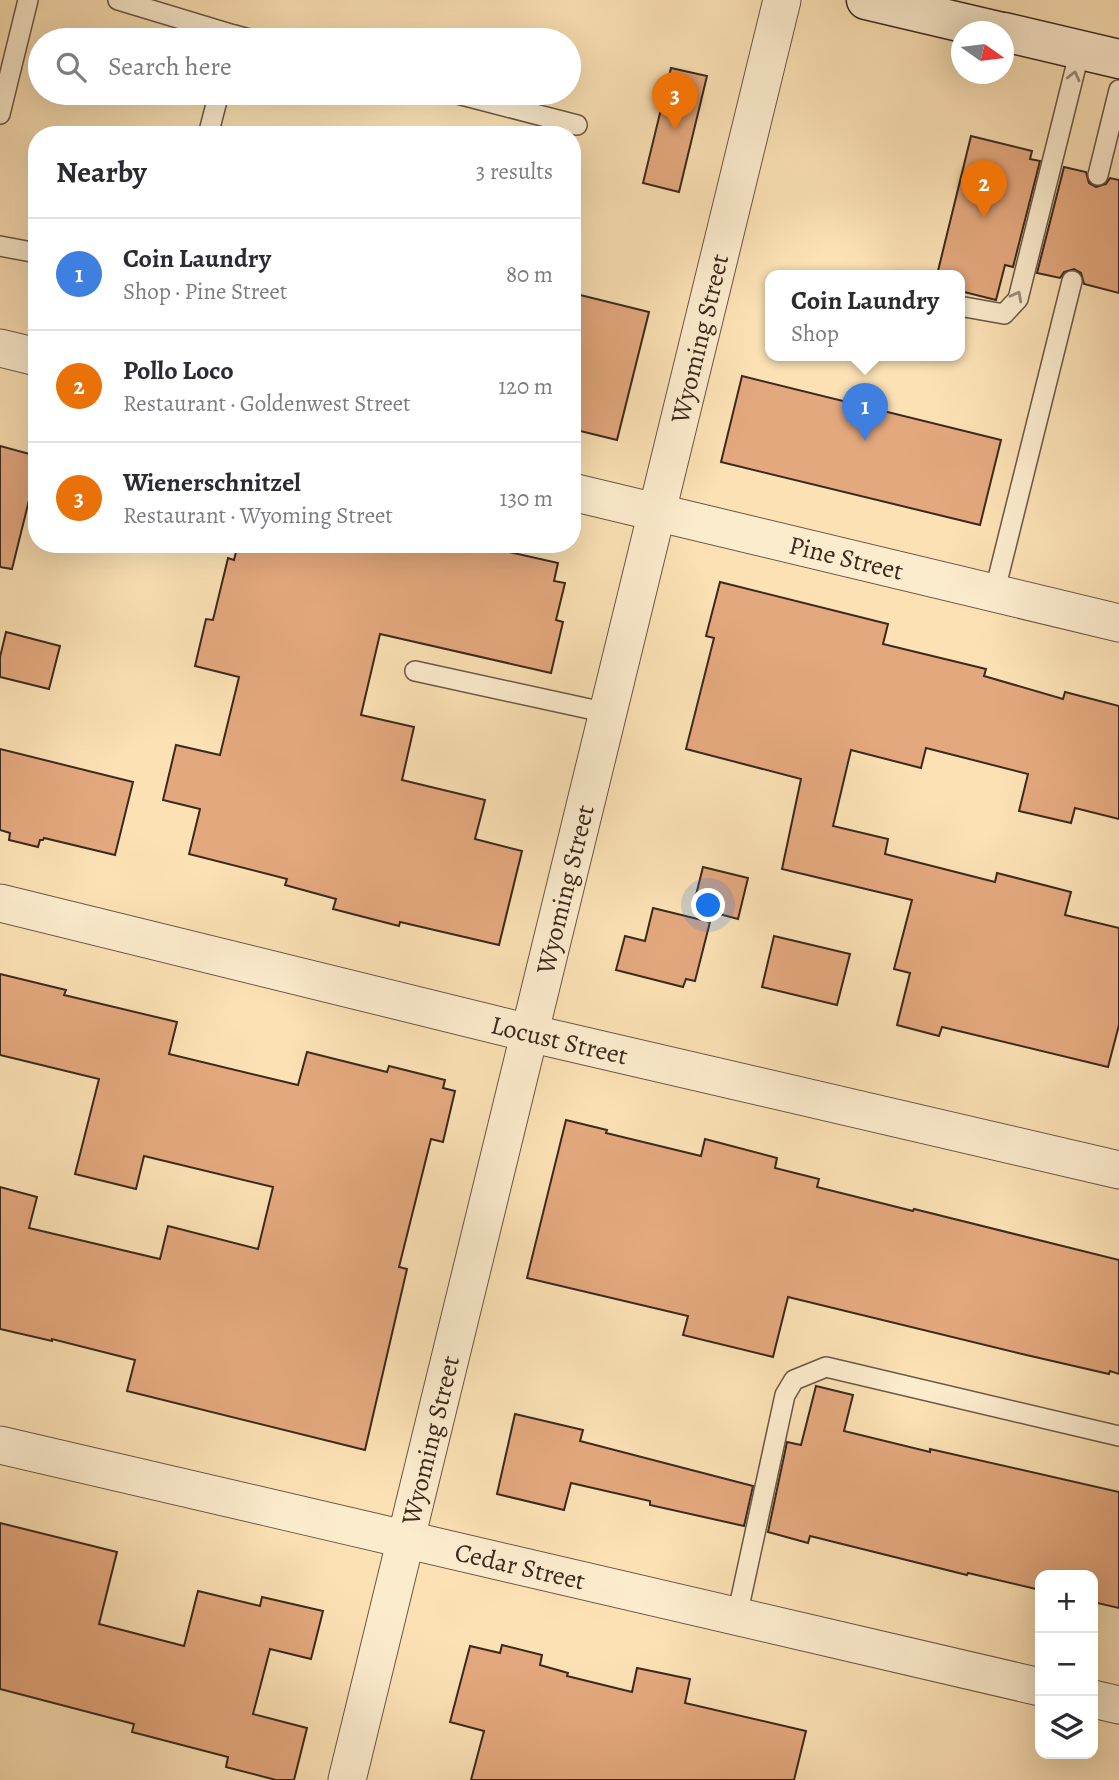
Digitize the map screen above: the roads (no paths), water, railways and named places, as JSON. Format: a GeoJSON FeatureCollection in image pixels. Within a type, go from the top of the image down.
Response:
{"type":"FeatureCollection","features":[{"type":"Feature","properties":{"kind":"main road"},"geometry":{"type":"LineString","coordinates":[[866,0],[956,21]]}},
{"type":"Feature","properties":{"kind":"main road"},"geometry":{"type":"LineString","coordinates":[[1014,35],[1119,59]]}},
{"type":"Feature","properties":{"kind":"street","name":"Wyoming Street"},"geometry":{"type":"LineString","coordinates":[[347,1780],[782,0]]}},
{"type":"Feature","properties":{"kind":"street"},"geometry":{"type":"LineString","coordinates":[[0,348],[28,355]]}},
{"type":"Feature","properties":{"kind":"street","name":"Pine Street"},"geometry":{"type":"LineString","coordinates":[[581,494],[1119,622]]}},
{"type":"Feature","properties":{"kind":"street","name":"Locust Street"},"geometry":{"type":"LineString","coordinates":[[0,903],[529,1033],[1119,1170]]}},
{"type":"Feature","properties":{"kind":"street","name":"Cedar Street"},"geometry":{"type":"LineString","coordinates":[[0,1445],[1035,1686]]}},
{"type":"Feature","properties":{"kind":"street"},"geometry":{"type":"LineString","coordinates":[[1098,1700],[1119,1705]]}},
{"type":"Feature","properties":{"kind":"lane"},"geometry":{"type":"LineString","coordinates":[[0,114],[27,0]]}},
{"type":"Feature","properties":{"kind":"lane"},"geometry":{"type":"LineString","coordinates":[[118,0],[206,28]]}},
{"type":"Feature","properties":{"kind":"lane"},"geometry":{"type":"LineString","coordinates":[[965,307],[1004,314],[1018,299],[1080,50]]}},
{"type":"Feature","properties":{"kind":"lane"},"geometry":{"type":"LineString","coordinates":[[1098,175],[1119,90]]}},
{"type":"Feature","properties":{"kind":"lane"},"geometry":{"type":"LineString","coordinates":[[210,126],[216,105]]}},
{"type":"Feature","properties":{"kind":"lane"},"geometry":{"type":"LineString","coordinates":[[500,105],[577,125]]}},
{"type":"Feature","properties":{"kind":"lane"},"geometry":{"type":"LineString","coordinates":[[0,246],[28,251]]}},
{"type":"Feature","properties":{"kind":"lane"},"geometry":{"type":"LineString","coordinates":[[994,594],[1072,281]]}},
{"type":"Feature","properties":{"kind":"lane"},"geometry":{"type":"LineString","coordinates":[[415,671],[608,713]]}},
{"type":"Feature","properties":{"kind":"lane"},"geometry":{"type":"LineString","coordinates":[[737,1616],[785,1395],[794,1380],[826,1367],[1119,1436]]}},
{"type":"Feature","properties":{"kind":"place","name":"Wienerschnitzel"},"geometry":{"type":"Point","coordinates":[675,130]}},
{"type":"Feature","properties":{"kind":"place","name":"Pollo Loco"},"geometry":{"type":"Point","coordinates":[984,218]}},
{"type":"Feature","properties":{"kind":"place","name":"Coin Laundry"},"geometry":{"type":"Point","coordinates":[865,441]}}]}
